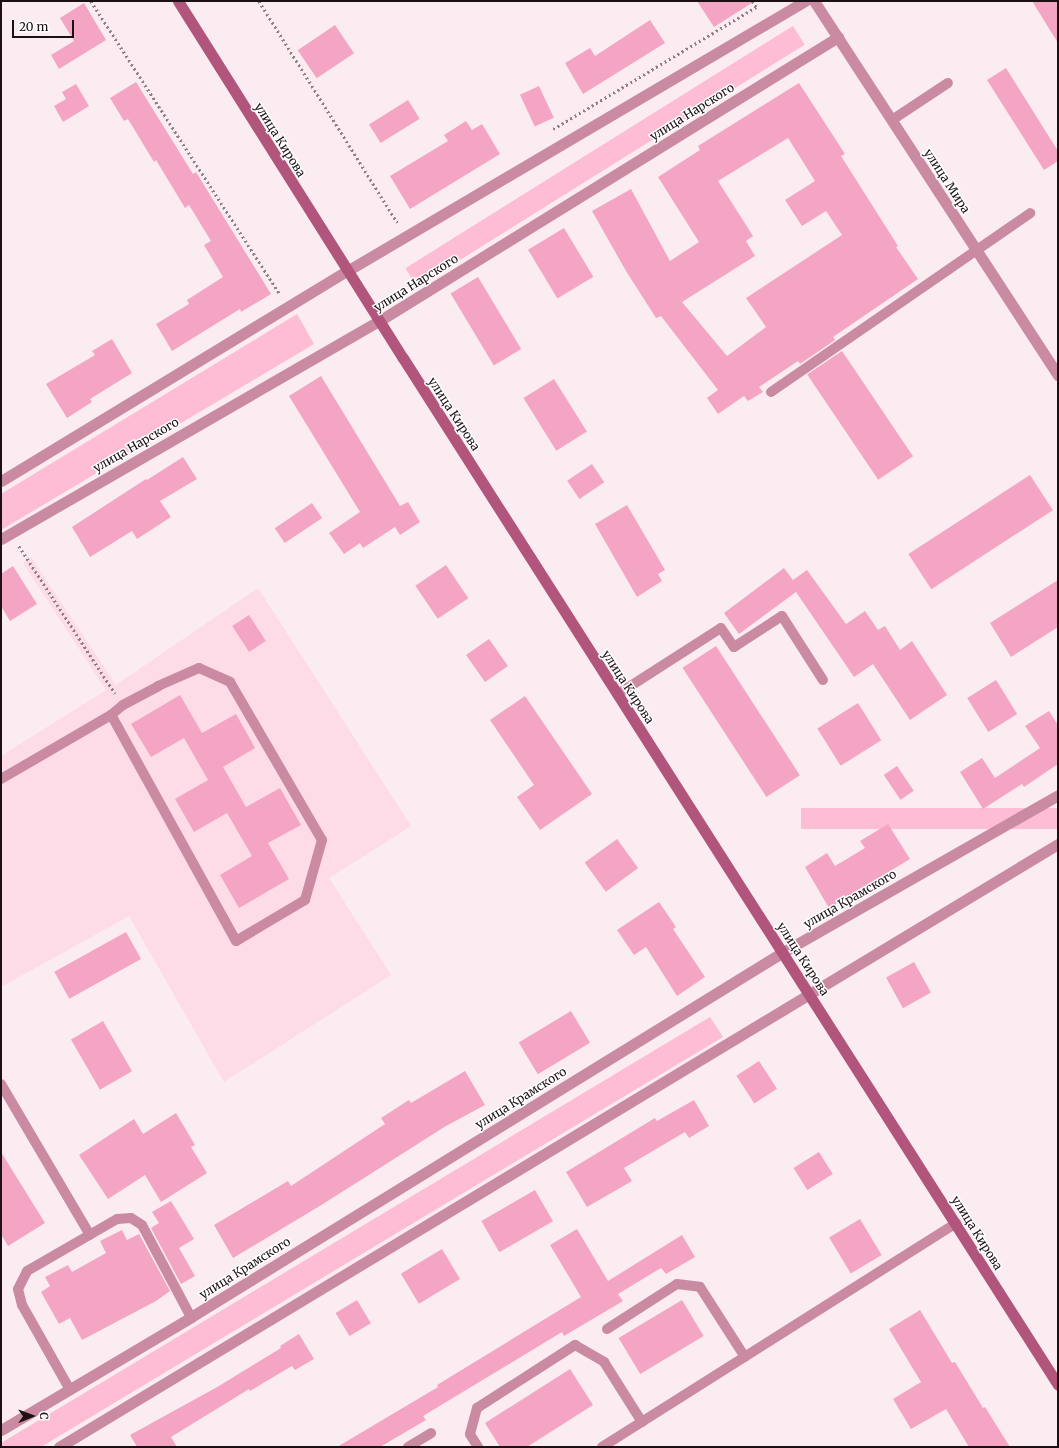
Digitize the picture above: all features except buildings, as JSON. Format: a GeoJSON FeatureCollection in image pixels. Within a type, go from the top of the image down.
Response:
{"type":"FeatureCollection","features":[{"type":"Feature","properties":{"kind":"main road","name":"улица Кирова"},"geometry":{"type":"LineString","coordinates":[[178,1],[347,271],[810,994],[1058,1385]]}},
{"type":"Feature","properties":{"kind":"street"},"geometry":{"type":"LineString","coordinates":[[1,481],[347,271],[805,1]]}},
{"type":"Feature","properties":{"kind":"street","name":"улица Мира"},"geometry":{"type":"LineString","coordinates":[[817,2],[838,37],[1058,375]]}},
{"type":"Feature","properties":{"kind":"street","name":"улица Нарского"},"geometry":{"type":"LineString","coordinates":[[6,536],[379,321],[838,37]]}},
{"type":"Feature","properties":{"kind":"street","name":"улица Крамского"},"geometry":{"type":"LineString","coordinates":[[1,1430],[69,1388],[191,1317],[783,952],[1058,795]]}},
{"type":"Feature","properties":{"kind":"street"},"geometry":{"type":"LineString","coordinates":[[59,1447],[1058,844]]}},
{"type":"Feature","properties":{"kind":"lane"},"geometry":{"type":"LineString","coordinates":[[892,120],[948,82]]}},
{"type":"Feature","properties":{"kind":"lane"},"geometry":{"type":"LineString","coordinates":[[771,392],[1030,213]]}},
{"type":"Feature","properties":{"kind":"lane"},"geometry":{"type":"LineString","coordinates":[[618,694],[721,628],[734,647],[782,616],[823,680]]}},
{"type":"Feature","properties":{"kind":"lane"},"geometry":{"type":"LineString","coordinates":[[1,779],[110,715],[123,705],[158,686],[199,668],[230,682],[322,840],[305,900],[236,941],[110,715]]}},
{"type":"Feature","properties":{"kind":"lane"},"geometry":{"type":"LineString","coordinates":[[1,1084],[90,1235]]}},
{"type":"Feature","properties":{"kind":"lane"},"geometry":{"type":"LineString","coordinates":[[69,1388],[22,1305],[18,1289],[27,1271],[116,1219],[131,1218],[142,1225],[191,1317]]}},
{"type":"Feature","properties":{"kind":"lane"},"geometry":{"type":"LineString","coordinates":[[602,1447],[956,1224]]}},
{"type":"Feature","properties":{"kind":"lane"},"geometry":{"type":"LineString","coordinates":[[607,1329],[677,1284],[700,1287],[745,1357]]}},
{"type":"Feature","properties":{"kind":"lane"},"geometry":{"type":"LineString","coordinates":[[478,1447],[470,1434],[477,1408],[575,1345],[604,1362],[642,1422]]}},
{"type":"Feature","properties":{"kind":"lane"},"geometry":{"type":"LineString","coordinates":[[408,1447],[431,1433]]}},
{"type":"Feature","properties":{"kind":"path"},"geometry":{"type":"LineString","coordinates":[[91,1],[281,295],[274,299]]}},
{"type":"Feature","properties":{"kind":"path"},"geometry":{"type":"LineString","coordinates":[[259,1],[397,222],[404,218]]}},
{"type":"Feature","properties":{"kind":"path"},"geometry":{"type":"LineString","coordinates":[[546,133],[756,7],[752,1]]}},
{"type":"Feature","properties":{"kind":"path"},"geometry":{"type":"LineString","coordinates":[[6,536],[123,705]]}},
{"type":"Feature","properties":{"kind":"shaded area"},"geometry":{"type":"Polygon","coordinates":[[[793,26],[805,45],[417,287],[405,268],[793,26]]]}},
{"type":"Feature","properties":{"kind":"shaded area"},"geometry":{"type":"Polygon","coordinates":[[[297,314],[314,344],[1,530],[1,494],[297,314]]]}},
{"type":"Feature","properties":{"kind":"shaded area"},"geometry":{"type":"Polygon","coordinates":[[[31,557],[116,685],[258,588],[411,826],[329,878],[391,975],[224,1082],[129,916],[1,987],[1,756],[106,690],[23,563],[31,557]]]}},
{"type":"Feature","properties":{"kind":"shaded area"},"geometry":{"type":"Polygon","coordinates":[[[801,808],[1058,808],[1058,829],[801,829],[801,808]]]}},
{"type":"Feature","properties":{"kind":"shaded area"},"geometry":{"type":"Polygon","coordinates":[[[710,1017],[723,1037],[41,1447],[1,1447],[1,1443],[710,1017]]]}}]}
